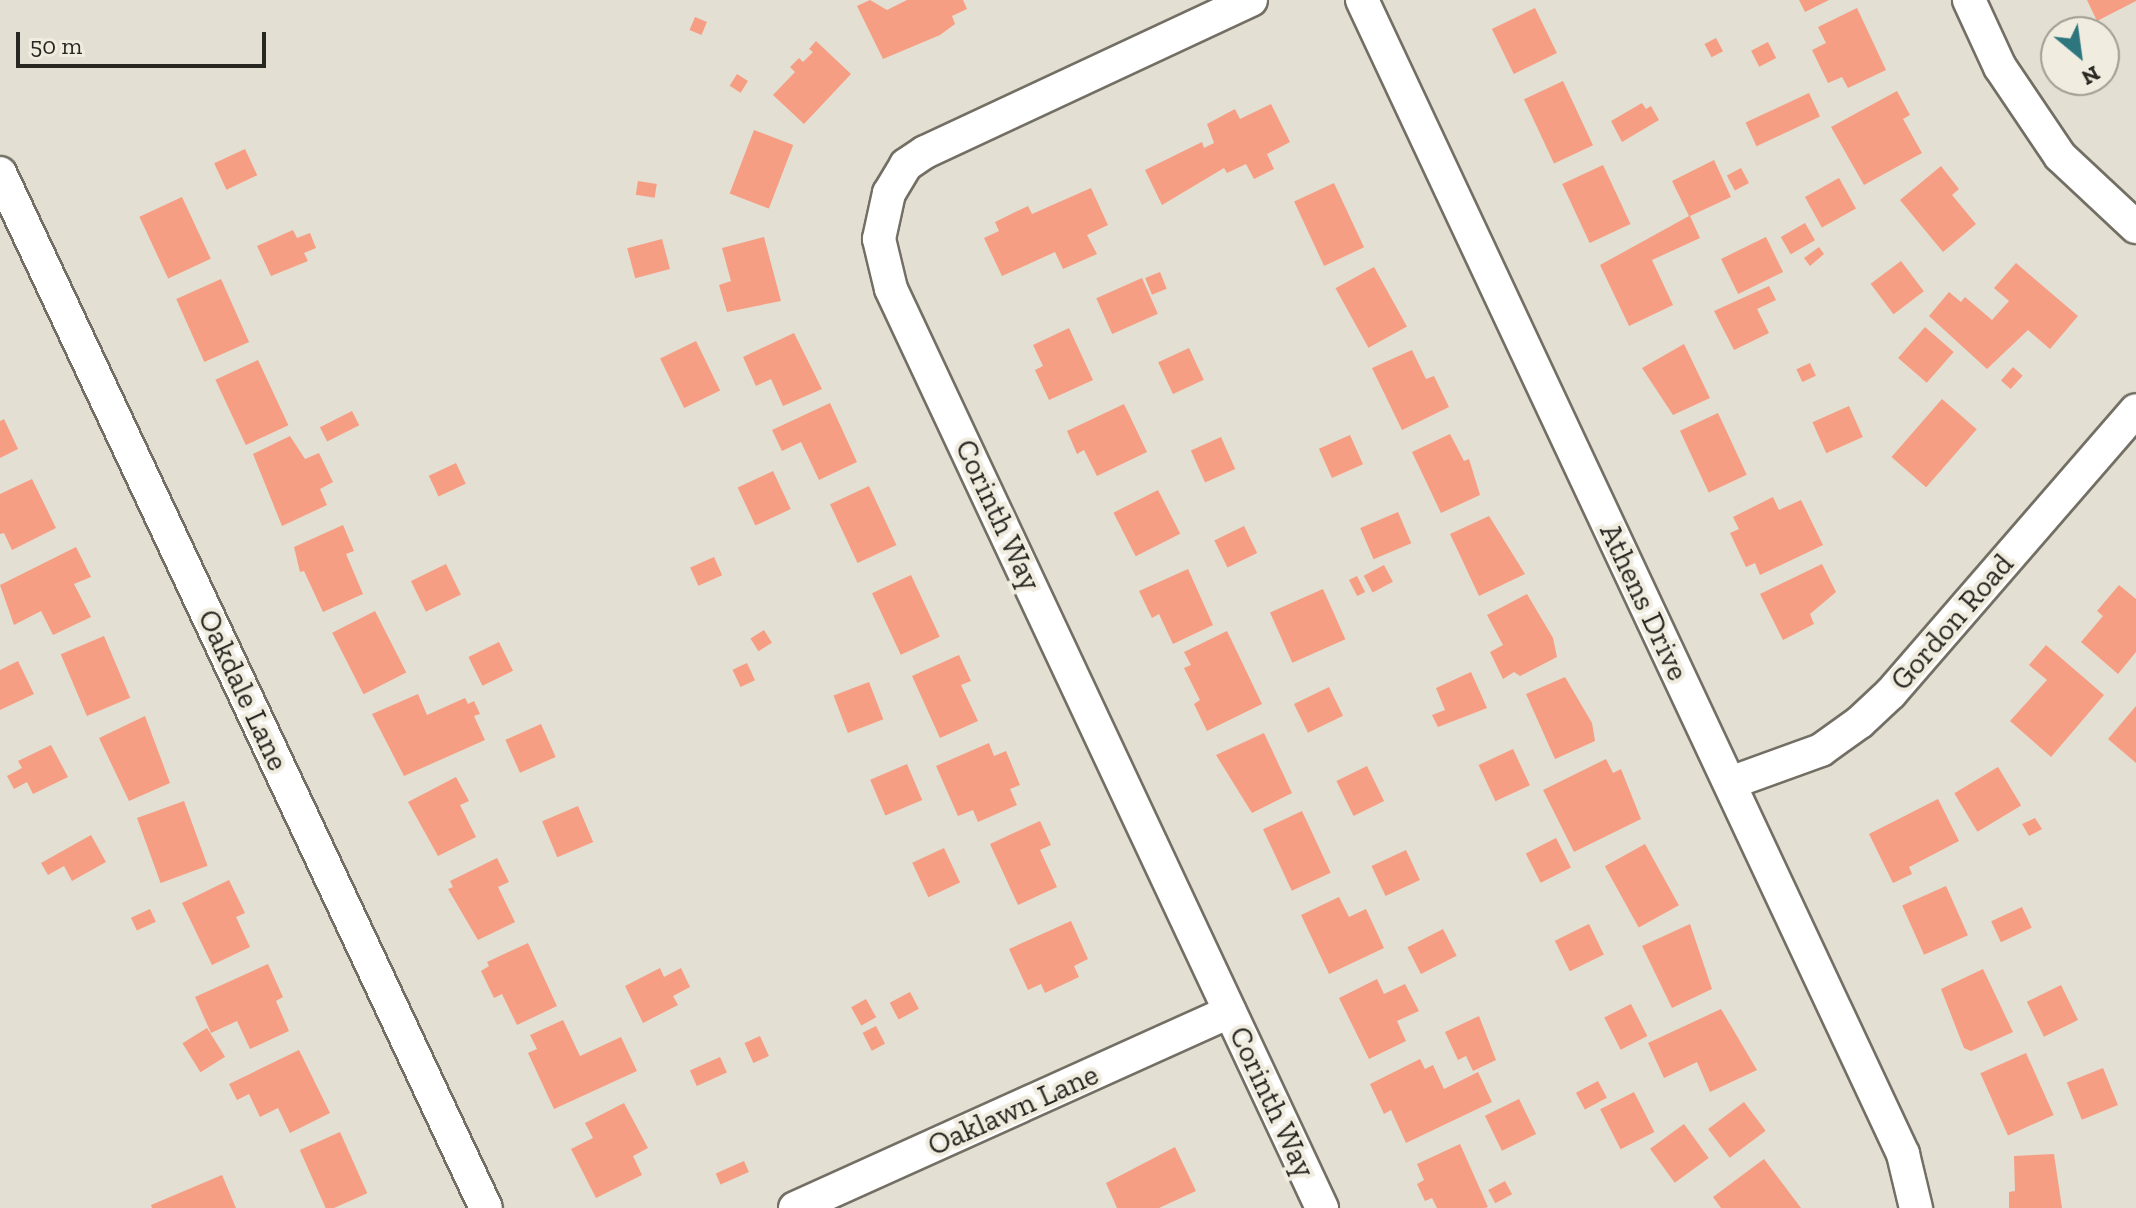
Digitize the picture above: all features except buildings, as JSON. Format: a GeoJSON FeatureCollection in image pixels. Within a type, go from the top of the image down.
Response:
{"type":"FeatureCollection","features":[{"type":"Feature","properties":{"kind":"street","name":"Corinth Way"},"geometry":{"type":"LineString","coordinates":[[1251,0],[925,152],[906,165],[889,193],[879,239],[891,289],[1322,1208]]}},
{"type":"Feature","properties":{"kind":"street","name":"Athens Drive"},"geometry":{"type":"LineString","coordinates":[[1362,0],[1903,1154],[1916,1208]]}},
{"type":"Feature","properties":{"kind":"street"},"geometry":{"type":"LineString","coordinates":[[1969,0],[2000,67],[2060,156],[2136,227]]}},
{"type":"Feature","properties":{"kind":"street","name":"Oakdale Lane"},"geometry":{"type":"LineString","coordinates":[[0,173],[486,1208]]}},
{"type":"Feature","properties":{"kind":"street","name":"Gordon Road"},"geometry":{"type":"LineString","coordinates":[[1730,783],[1821,750],[1860,722],[1891,693],[2136,410]]}},
{"type":"Feature","properties":{"kind":"street","name":"Oaklawn Lane"},"geometry":{"type":"LineString","coordinates":[[795,1208],[1230,1012]]}}]}
